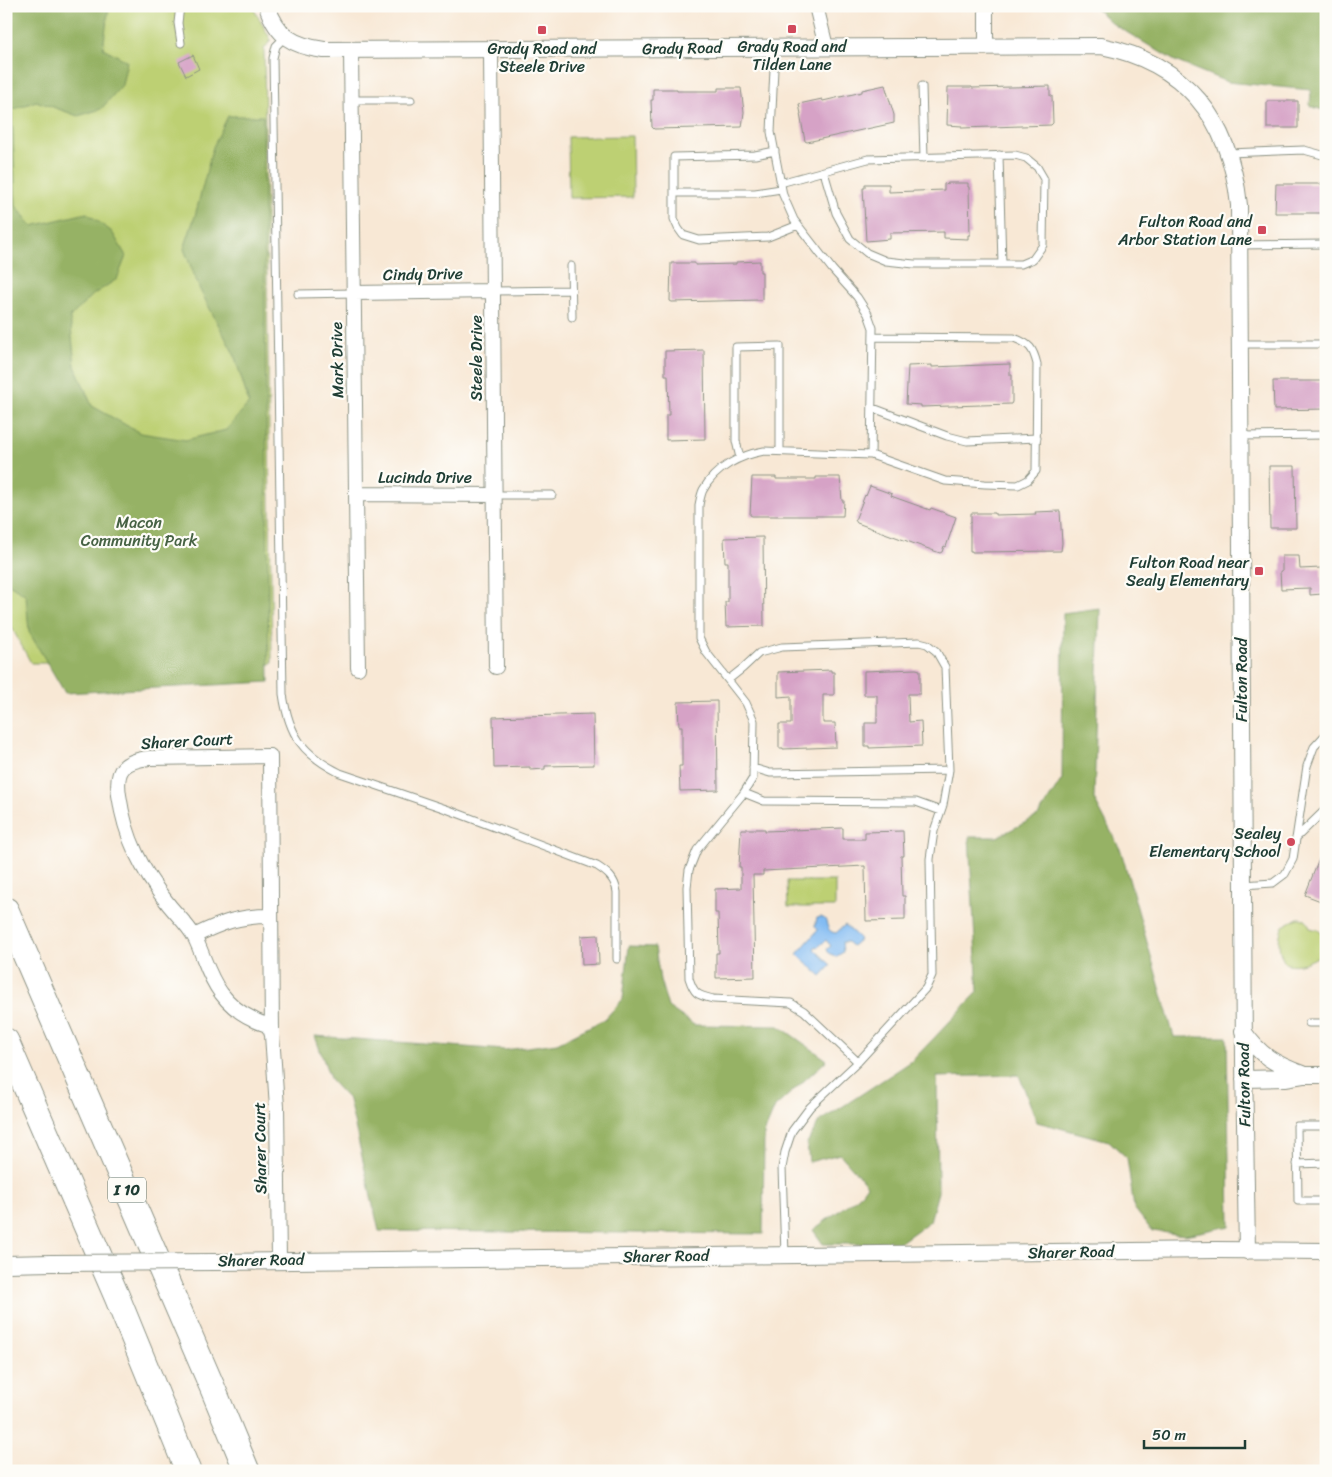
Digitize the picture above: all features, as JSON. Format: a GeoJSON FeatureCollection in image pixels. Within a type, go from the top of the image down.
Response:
{"type":"FeatureCollection","features":[{"type":"Feature","properties":{"kind":"highway","name":"I 10"},"geometry":{"type":"LineString","coordinates":[[6,910],[206,1371],[247,1471]]}},
{"type":"Feature","properties":{"kind":"highway"},"geometry":{"type":"LineString","coordinates":[[6,1041],[117,1297],[188,1471]]}},
{"type":"Feature","properties":{"kind":"street"},"geometry":{"type":"LineString","coordinates":[[267,6],[269,13],[284,37]]}},
{"type":"Feature","properties":{"kind":"street"},"geometry":{"type":"LineString","coordinates":[[816,6],[826,47]]}},
{"type":"Feature","properties":{"kind":"street"},"geometry":{"type":"LineString","coordinates":[[986,6],[986,47]]}},
{"type":"Feature","properties":{"kind":"street","name":"Grady Road"},"geometry":{"type":"LineString","coordinates":[[284,37],[306,48],[351,51],[1101,46],[1138,57],[1175,78],[1211,114]]}},
{"type":"Feature","properties":{"kind":"street","name":"Steele Drive"},"geometry":{"type":"LineString","coordinates":[[491,50],[496,667]]}},
{"type":"Feature","properties":{"kind":"street","name":"Mark Drive"},"geometry":{"type":"LineString","coordinates":[[351,51],[358,668]]}},
{"type":"Feature","properties":{"kind":"street","name":"Fulton Road"},"geometry":{"type":"LineString","coordinates":[[1211,114],[1229,153],[1237,183],[1239,205],[1244,1079],[1247,1251]]}},
{"type":"Feature","properties":{"kind":"street","name":"Cindy Drive"},"geometry":{"type":"LineString","coordinates":[[354,293],[493,291]]}},
{"type":"Feature","properties":{"kind":"street","name":"Lucinda Drive"},"geometry":{"type":"LineString","coordinates":[[356,494],[494,495]]}},
{"type":"Feature","properties":{"kind":"street","name":"Sharer Court"},"geometry":{"type":"LineString","coordinates":[[272,1035],[266,1025],[243,1014],[220,992],[205,966],[194,936],[153,884],[136,855],[120,806],[118,786],[119,775],[124,766],[129,762],[149,758],[270,756],[272,1035],[277,1107],[279,1260]]}},
{"type":"Feature","properties":{"kind":"street"},"geometry":{"type":"LineString","coordinates":[[194,936],[230,920],[250,916],[271,916]]}},
{"type":"Feature","properties":{"kind":"street"},"geometry":{"type":"LineString","coordinates":[[1244,1031],[1262,1055],[1274,1063],[1303,1075]]}},
{"type":"Feature","properties":{"kind":"street"},"geometry":{"type":"LineString","coordinates":[[1244,1079],[1326,1075]]}},
{"type":"Feature","properties":{"kind":"street","name":"Sharer Road"},"geometry":{"type":"LineString","coordinates":[[6,1264],[1215,1250],[1326,1251]]}},
{"type":"Feature","properties":{"kind":"lane"},"geometry":{"type":"LineString","coordinates":[[180,6],[178,23],[181,43]]}},
{"type":"Feature","properties":{"kind":"lane"},"geometry":{"type":"LineString","coordinates":[[284,37],[276,46],[273,58],[283,694],[291,727],[299,743],[307,753],[340,773],[459,814],[597,866],[607,872],[616,885],[617,892],[617,959]]}},
{"type":"Feature","properties":{"kind":"lane"},"geometry":{"type":"LineString","coordinates":[[775,47],[771,132],[786,203],[798,225],[832,269],[857,297],[874,328],[872,455]]}},
{"type":"Feature","properties":{"kind":"lane"},"geometry":{"type":"LineString","coordinates":[[922,86],[924,158]]}},
{"type":"Feature","properties":{"kind":"lane"},"geometry":{"type":"LineString","coordinates":[[352,100],[411,100]]}},
{"type":"Feature","properties":{"kind":"lane"},"geometry":{"type":"LineString","coordinates":[[1229,153],[1304,150],[1326,156]]}},
{"type":"Feature","properties":{"kind":"lane"},"geometry":{"type":"LineString","coordinates":[[774,151],[755,155],[674,157],[674,219],[683,235],[699,240],[768,237],[798,225]]}},
{"type":"Feature","properties":{"kind":"lane"},"geometry":{"type":"LineString","coordinates":[[674,193],[755,193],[781,186],[824,172],[868,159],[1015,155],[1026,158],[1037,167],[1044,179],[1043,244],[1033,259],[1021,264],[914,264],[886,261],[867,253],[850,240],[836,213],[824,172]]}},
{"type":"Feature","properties":{"kind":"lane"},"geometry":{"type":"LineString","coordinates":[[999,156],[1002,264]]}},
{"type":"Feature","properties":{"kind":"lane"},"geometry":{"type":"LineString","coordinates":[[1240,244],[1326,244]]}},
{"type":"Feature","properties":{"kind":"lane"},"geometry":{"type":"LineString","coordinates":[[571,266],[572,317]]}},
{"type":"Feature","properties":{"kind":"lane"},"geometry":{"type":"LineString","coordinates":[[493,291],[572,290]]}},
{"type":"Feature","properties":{"kind":"lane"},"geometry":{"type":"LineString","coordinates":[[298,294],[354,293]]}},
{"type":"Feature","properties":{"kind":"lane"},"geometry":{"type":"LineString","coordinates":[[858,1062],[804,1011],[791,1003],[713,1000],[701,996],[693,990],[689,978],[687,887],[689,870],[697,850],[744,793],[753,778],[754,721],[746,704],[706,652],[699,638],[699,505],[702,491],[712,478],[727,465],[747,454],[764,451],[872,455],[945,481],[1018,485],[1028,480],[1036,471],[1037,364],[1033,350],[1024,342],[1014,338],[874,337]]}},
{"type":"Feature","properties":{"kind":"lane"},"geometry":{"type":"LineString","coordinates":[[1240,344],[1326,344]]}},
{"type":"Feature","properties":{"kind":"lane"},"geometry":{"type":"LineString","coordinates":[[740,458],[736,441],[736,347],[780,346],[780,451]]}},
{"type":"Feature","properties":{"kind":"lane"},"geometry":{"type":"LineString","coordinates":[[873,408],[947,436],[967,441],[1036,438]]}},
{"type":"Feature","properties":{"kind":"lane"},"geometry":{"type":"LineString","coordinates":[[1240,436],[1326,436]]}},
{"type":"Feature","properties":{"kind":"lane"},"geometry":{"type":"LineString","coordinates":[[494,495],[552,495]]}},
{"type":"Feature","properties":{"kind":"lane"},"geometry":{"type":"LineString","coordinates":[[728,680],[759,653],[782,647],[919,642],[927,644],[936,651],[945,666],[949,770],[941,811],[934,831],[930,859],[932,975],[926,988],[858,1062],[810,1107],[792,1130],[782,1168],[785,1255]]}},
{"type":"Feature","properties":{"kind":"lane"},"geometry":{"type":"LineString","coordinates":[[1243,886],[1273,883],[1285,874],[1293,860],[1307,766],[1314,747],[1326,734]]}},
{"type":"Feature","properties":{"kind":"lane"},"geometry":{"type":"LineString","coordinates":[[753,768],[770,773],[949,770]]}},
{"type":"Feature","properties":{"kind":"lane"},"geometry":{"type":"LineString","coordinates":[[744,793],[764,802],[916,802],[941,811]]}},
{"type":"Feature","properties":{"kind":"lane"},"geometry":{"type":"LineString","coordinates":[[1296,838],[1326,809]]}},
{"type":"Feature","properties":{"kind":"lane"},"geometry":{"type":"LineString","coordinates":[[1309,1022],[1326,1023]]}},
{"type":"Feature","properties":{"kind":"lane"},"geometry":{"type":"LineString","coordinates":[[1326,1126],[1297,1126],[1298,1201],[1326,1201]]}},
{"type":"Feature","properties":{"kind":"lane"},"geometry":{"type":"LineString","coordinates":[[1297,1164],[1326,1163]]}},
{"type":"Feature","properties":{"kind":"green space","name":"Macon Community Park"},"geometry":{"type":"Polygon","coordinates":[[[6,6],[252,6],[271,40],[264,49],[272,664],[31,663],[6,617],[6,6]]]}},
{"type":"Feature","properties":{"kind":"green space","name":"Macon Community Park"},"geometry":{"type":"Polygon","coordinates":[[[6,6],[109,6],[103,48],[127,61],[122,85],[101,109],[78,116],[36,101],[12,110],[16,206],[32,226],[87,213],[112,232],[126,256],[117,279],[94,294],[70,317],[75,366],[92,406],[140,433],[186,440],[226,430],[249,403],[234,354],[200,290],[184,249],[195,216],[213,147],[228,116],[263,116],[269,682],[65,693],[29,632],[26,595],[6,582],[6,6]]]}},
{"type":"Feature","properties":{"kind":"green space"},"geometry":{"type":"Polygon","coordinates":[[[1093,6],[1326,6],[1326,111],[1310,106],[1311,90],[1227,82],[1175,61],[1113,24],[1093,6]]]}},
{"type":"Feature","properties":{"kind":"green space"},"geometry":{"type":"Polygon","coordinates":[[[632,136],[633,197],[569,198],[568,137],[632,136]]]}},
{"type":"Feature","properties":{"kind":"green space"},"geometry":{"type":"Polygon","coordinates":[[[1100,608],[1094,799],[1121,851],[1174,1037],[1227,1037],[1230,1226],[1185,1235],[1152,1231],[1134,1208],[1127,1158],[1109,1141],[1037,1122],[1019,1075],[937,1077],[938,1192],[930,1221],[898,1244],[823,1244],[813,1230],[859,1196],[867,1185],[840,1154],[809,1162],[807,1143],[819,1122],[912,1061],[978,992],[969,837],[997,837],[1038,816],[1062,779],[1063,613],[1100,608]]]}},
{"type":"Feature","properties":{"kind":"green space"},"geometry":{"type":"Polygon","coordinates":[[[787,881],[835,881],[835,907],[788,907],[787,881]]]}},
{"type":"Feature","properties":{"kind":"green space"},"geometry":{"type":"Polygon","coordinates":[[[1298,918],[1304,919],[1310,928],[1318,930],[1324,935],[1326,940],[1324,953],[1295,965],[1285,963],[1279,945],[1283,926],[1298,918]]]}},
{"type":"Feature","properties":{"kind":"green space"},"geometry":{"type":"Polygon","coordinates":[[[629,946],[655,947],[660,980],[668,1007],[694,1025],[779,1026],[827,1060],[775,1107],[764,1133],[763,1234],[379,1231],[349,1100],[331,1081],[315,1036],[505,1050],[557,1043],[605,1019],[623,999],[629,946]]]}},
{"type":"Feature","properties":{"kind":"water"},"geometry":{"type":"Polygon","coordinates":[[[817,918],[825,919],[831,931],[836,933],[845,925],[860,939],[852,946],[847,942],[842,942],[843,952],[836,957],[828,952],[827,949],[831,946],[826,940],[818,947],[816,946],[814,949],[831,965],[821,976],[797,954],[818,930],[815,926],[817,918]]]}},
{"type":"Feature","properties":{"kind":"building"},"geometry":{"type":"Polygon","coordinates":[[[193,55],[199,69],[186,76],[179,62],[193,55]]]}},
{"type":"Feature","properties":{"kind":"building"},"geometry":{"type":"Polygon","coordinates":[[[885,85],[894,115],[894,123],[805,141],[799,104],[822,99],[823,101],[885,85]]]}},
{"type":"Feature","properties":{"kind":"building"},"geometry":{"type":"Polygon","coordinates":[[[1050,86],[1053,123],[1051,125],[962,128],[962,126],[947,125],[948,87],[1050,86]]]}},
{"type":"Feature","properties":{"kind":"building"},"geometry":{"type":"Polygon","coordinates":[[[718,88],[741,88],[744,112],[742,127],[654,129],[652,127],[651,100],[653,100],[653,89],[718,91],[718,88]]]}},
{"type":"Feature","properties":{"kind":"building"},"geometry":{"type":"Polygon","coordinates":[[[1267,101],[1298,101],[1298,128],[1267,128],[1267,101]]]}},
{"type":"Feature","properties":{"kind":"building"},"geometry":{"type":"Polygon","coordinates":[[[968,183],[970,235],[968,235],[968,239],[944,238],[944,232],[890,233],[890,239],[866,241],[863,188],[865,188],[865,184],[889,184],[889,192],[944,190],[944,184],[968,183]]]}},
{"type":"Feature","properties":{"kind":"building"},"geometry":{"type":"Polygon","coordinates":[[[1276,184],[1326,184],[1326,213],[1275,213],[1276,184]]]}},
{"type":"Feature","properties":{"kind":"building"},"geometry":{"type":"Polygon","coordinates":[[[760,261],[760,272],[762,272],[761,300],[670,301],[671,263],[695,263],[695,265],[736,264],[736,262],[760,261]]]}},
{"type":"Feature","properties":{"kind":"building"},"geometry":{"type":"Polygon","coordinates":[[[704,350],[705,439],[666,440],[666,415],[669,415],[665,351],[704,350]]]}},
{"type":"Feature","properties":{"kind":"building"},"geometry":{"type":"Polygon","coordinates":[[[1010,364],[1010,375],[1012,375],[1011,404],[921,407],[921,405],[906,404],[908,366],[1010,364]]]}},
{"type":"Feature","properties":{"kind":"building"},"geometry":{"type":"Polygon","coordinates":[[[1273,381],[1326,381],[1326,409],[1274,410],[1273,381]]]}},
{"type":"Feature","properties":{"kind":"building"},"geometry":{"type":"Polygon","coordinates":[[[1269,466],[1295,466],[1296,528],[1270,528],[1269,466]]]}},
{"type":"Feature","properties":{"kind":"building"},"geometry":{"type":"Polygon","coordinates":[[[752,477],[816,479],[816,477],[840,477],[842,501],[844,501],[843,516],[752,516],[750,515],[752,477]]]}},
{"type":"Feature","properties":{"kind":"building"},"geometry":{"type":"Polygon","coordinates":[[[870,486],[892,494],[891,496],[956,517],[946,547],[944,546],[942,552],[940,553],[857,523],[855,520],[870,486]]]}},
{"type":"Feature","properties":{"kind":"building"},"geometry":{"type":"Polygon","coordinates":[[[1060,511],[1061,551],[970,551],[971,513],[995,513],[995,515],[1036,514],[1035,512],[1060,511]]]}},
{"type":"Feature","properties":{"kind":"building"},"geometry":{"type":"Polygon","coordinates":[[[763,537],[764,626],[726,627],[725,602],[728,602],[728,562],[725,562],[724,538],[763,537]]]}},
{"type":"Feature","properties":{"kind":"building"},"geometry":{"type":"Polygon","coordinates":[[[1282,556],[1299,556],[1300,569],[1321,568],[1322,594],[1310,595],[1310,588],[1281,589],[1280,571],[1282,571],[1282,556]]]}},
{"type":"Feature","properties":{"kind":"building"},"geometry":{"type":"Polygon","coordinates":[[[831,670],[831,672],[834,672],[834,695],[823,695],[823,723],[835,723],[836,747],[779,748],[779,724],[791,724],[791,696],[778,697],[778,672],[831,670]]]}},
{"type":"Feature","properties":{"kind":"building"},"geometry":{"type":"Polygon","coordinates":[[[920,670],[920,694],[908,694],[909,722],[921,721],[922,746],[869,748],[869,746],[865,746],[865,723],[877,723],[877,695],[864,695],[864,671],[920,670]]]}},
{"type":"Feature","properties":{"kind":"building"},"geometry":{"type":"Polygon","coordinates":[[[717,701],[718,790],[680,791],[679,766],[682,766],[682,726],[679,726],[678,702],[717,701]]]}},
{"type":"Feature","properties":{"kind":"building"},"geometry":{"type":"Polygon","coordinates":[[[593,714],[594,765],[545,766],[545,769],[530,770],[530,767],[494,768],[493,717],[593,714]]]}},
{"type":"Feature","properties":{"kind":"building"},"geometry":{"type":"Polygon","coordinates":[[[843,828],[843,839],[865,839],[865,832],[903,831],[904,856],[901,856],[905,920],[866,921],[865,866],[763,871],[763,875],[753,875],[755,977],[716,978],[716,953],[719,953],[715,889],[741,888],[741,867],[739,867],[741,829],[765,829],[765,831],[843,828]]]}},
{"type":"Feature","properties":{"kind":"building"},"geometry":{"type":"Polygon","coordinates":[[[1326,844],[1326,903],[1305,895],[1326,844]]]}},
{"type":"Feature","properties":{"kind":"building"},"geometry":{"type":"Polygon","coordinates":[[[598,935],[599,964],[582,965],[581,936],[598,935]]]}},
{"type":"Feature","properties":{"kind":"place","name":"Grady Road and Tilden Lane"},"geometry":{"type":"Point","coordinates":[792,29]}},
{"type":"Feature","properties":{"kind":"place","name":"Grady Road and Steele Drive"},"geometry":{"type":"Point","coordinates":[542,30]}},
{"type":"Feature","properties":{"kind":"place","name":"Fulton Road and Arbor Station Lane"},"geometry":{"type":"Point","coordinates":[1262,230]}},
{"type":"Feature","properties":{"kind":"place","name":"Fulton Road near Sealy Elementary"},"geometry":{"type":"Point","coordinates":[1259,571]}},
{"type":"Feature","properties":{"kind":"place","name":"Sealey Elementary School"},"geometry":{"type":"Point","coordinates":[1291,842]}}]}
